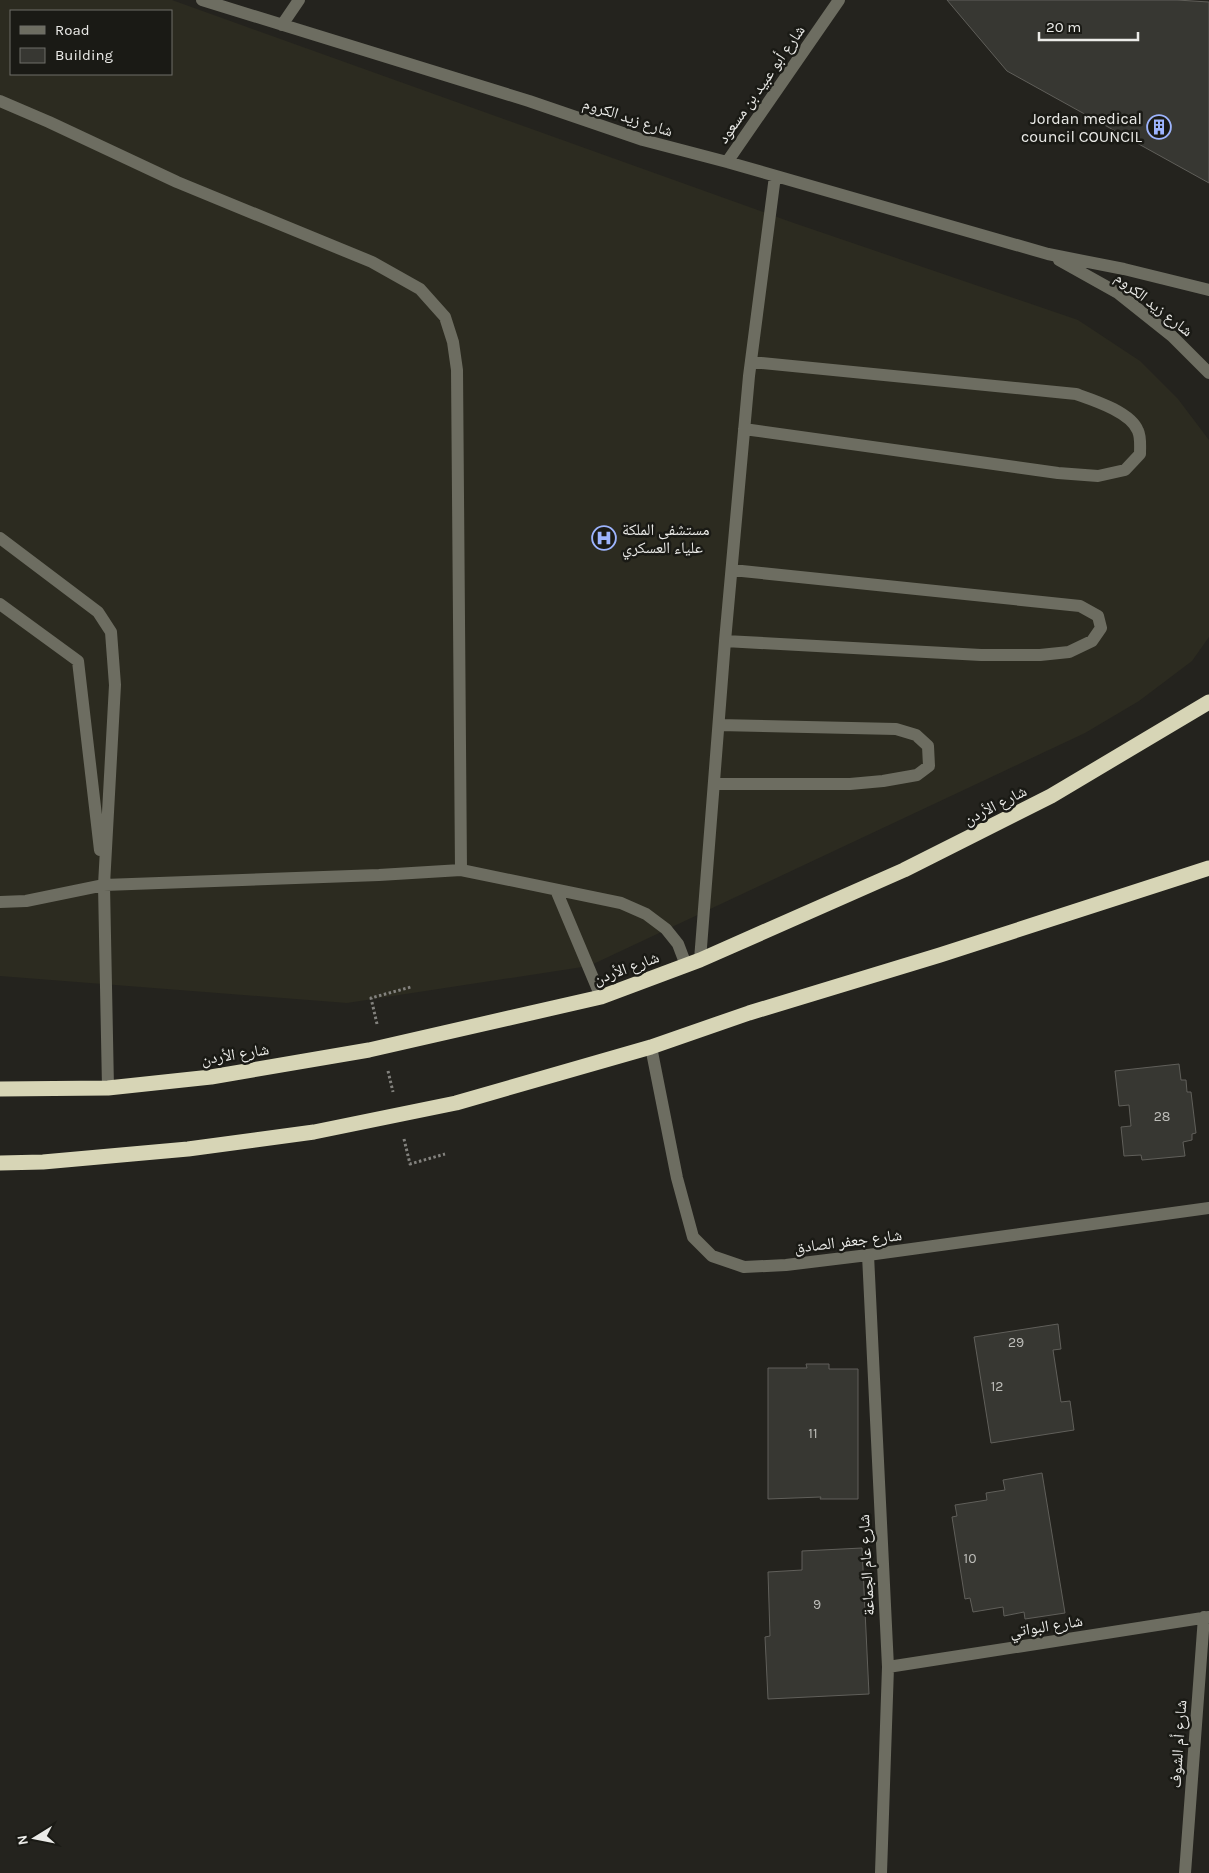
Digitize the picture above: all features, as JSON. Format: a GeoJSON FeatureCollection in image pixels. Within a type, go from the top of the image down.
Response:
{"type":"FeatureCollection","features":[{"type":"Feature","properties":{"kind":"highway","name":"شارع الأردن"},"geometry":{"type":"LineString","coordinates":[[0,1089],[108,1088],[211,1077],[369,1050],[601,997],[693,962],[913,866],[1051,796],[1206,706]]}},
{"type":"Feature","properties":{"kind":"highway"},"geometry":{"type":"LineString","coordinates":[[0,1163],[43,1162],[188,1149],[314,1132],[456,1103],[651,1047],[749,1013],[940,955],[1209,868]]}},
{"type":"Feature","properties":{"kind":"street","name":"شارع زيد الكروم"},"geometry":{"type":"LineString","coordinates":[[202,0],[529,101],[643,140],[727,162],[1048,254],[1124,269],[1209,290]]}},
{"type":"Feature","properties":{"kind":"street"},"geometry":{"type":"LineString","coordinates":[[282,25],[300,0]]}},
{"type":"Feature","properties":{"kind":"street","name":"شارع أبو عبيد بن مسعود"},"geometry":{"type":"LineString","coordinates":[[727,162],[839,0]]}},
{"type":"Feature","properties":{"kind":"street"},"geometry":{"type":"LineString","coordinates":[[0,101],[177,182],[372,262],[420,289],[445,317],[453,342],[457,370],[461,870]]}},
{"type":"Feature","properties":{"kind":"street"},"geometry":{"type":"LineString","coordinates":[[693,962],[714,784],[744,429],[775,176]]}},
{"type":"Feature","properties":{"kind":"street","name":"شارع زيد الكروم"},"geometry":{"type":"LineString","coordinates":[[1048,254],[1118,293],[1172,336],[1209,373]]}},
{"type":"Feature","properties":{"kind":"street"},"geometry":{"type":"LineString","coordinates":[[744,429],[1058,473],[1098,476],[1125,470],[1140,454],[1138,430],[1122,413],[1101,402],[1076,394],[751,362]]}},
{"type":"Feature","properties":{"kind":"street"},"geometry":{"type":"LineString","coordinates":[[0,538],[98,612],[111,632],[115,685],[104,885],[108,1088]]}},
{"type":"Feature","properties":{"kind":"street"},"geometry":{"type":"LineString","coordinates":[[725,641],[981,655],[1040,655],[1069,652],[1092,641],[1101,628],[1098,616],[1080,606],[732,570]]}},
{"type":"Feature","properties":{"kind":"street"},"geometry":{"type":"LineString","coordinates":[[0,604],[78,660],[104,885]]}},
{"type":"Feature","properties":{"kind":"street"},"geometry":{"type":"LineString","coordinates":[[714,784],[850,784],[883,782],[917,775],[929,766],[928,746],[916,735],[896,729],[719,725]]}},
{"type":"Feature","properties":{"kind":"street"},"geometry":{"type":"LineString","coordinates":[[0,902],[26,901],[104,885],[378,875],[461,870],[621,903],[646,914],[666,929],[693,962]]}},
{"type":"Feature","properties":{"kind":"street"},"geometry":{"type":"LineString","coordinates":[[556,890],[601,997]]}},
{"type":"Feature","properties":{"kind":"street","name":"شارع جعفر الصادق"},"geometry":{"type":"LineString","coordinates":[[651,1047],[677,1178],[693,1237],[712,1256],[744,1267],[786,1265],[868,1255],[1209,1208]]}},
{"type":"Feature","properties":{"kind":"street","name":"شارع عام الجماعة"},"geometry":{"type":"LineString","coordinates":[[868,1255],[888,1667],[882,1873]]}},
{"type":"Feature","properties":{"kind":"street","name":"شارع البواتي"},"geometry":{"type":"LineString","coordinates":[[888,1667],[1206,1617]]}},
{"type":"Feature","properties":{"kind":"street","name":"شارع أم الشوف"},"geometry":{"type":"LineString","coordinates":[[1185,1873],[1206,1617]]}},
{"type":"Feature","properties":{"kind":"path"},"geometry":{"type":"LineString","coordinates":[[378,1028],[372,998],[411,986]]}},
{"type":"Feature","properties":{"kind":"path"},"geometry":{"type":"LineString","coordinates":[[387,1066],[394,1096]]}},
{"type":"Feature","properties":{"kind":"path"},"geometry":{"type":"LineString","coordinates":[[403,1135],[410,1164],[445,1154]]}},
{"type":"Feature","properties":{"kind":"shaded area","name":"مستشفى الملكة علياء العسكري"},"geometry":{"type":"Polygon","coordinates":[[[0,0],[172,0],[791,222],[1078,320],[1140,361],[1178,399],[1209,440],[1209,637],[1192,661],[1139,701],[1085,733],[589,966],[347,1003],[0,976],[0,0]]]}},
{"type":"Feature","properties":{"kind":"building","name":"Jordan medical council COUNCIL"},"geometry":{"type":"Polygon","coordinates":[[[947,0],[1177,0],[1209,2],[1209,183],[1007,71],[947,0]]]}},
{"type":"Feature","properties":{"kind":"building"},"geometry":{"type":"Polygon","coordinates":[[[1179,1064],[1181,1080],[1186,1080],[1187,1092],[1191,1092],[1196,1133],[1192,1134],[1192,1140],[1183,1142],[1185,1156],[1142,1160],[1141,1155],[1124,1156],[1121,1127],[1131,1126],[1129,1105],[1119,1106],[1115,1071],[1179,1064]]]}},
{"type":"Feature","properties":{"kind":"building"},"geometry":{"type":"Polygon","coordinates":[[[1058,1324],[1061,1349],[1053,1350],[1061,1402],[1070,1401],[1074,1430],[991,1443],[974,1337],[1058,1324]]]}},
{"type":"Feature","properties":{"kind":"building"},"geometry":{"type":"Polygon","coordinates":[[[806,1364],[829,1364],[829,1369],[858,1369],[858,1499],[820,1499],[821,1497],[768,1499],[768,1368],[807,1368],[806,1364]]]}},
{"type":"Feature","properties":{"kind":"building"},"geometry":{"type":"Polygon","coordinates":[[[1042,1473],[1065,1613],[1025,1619],[1024,1612],[1004,1616],[1003,1607],[973,1612],[970,1598],[965,1599],[952,1517],[957,1516],[955,1505],[987,1500],[986,1493],[1005,1490],[1003,1480],[1042,1473]]]}},
{"type":"Feature","properties":{"kind":"building"},"geometry":{"type":"Polygon","coordinates":[[[862,1548],[869,1694],[768,1699],[765,1637],[770,1636],[768,1572],[802,1570],[802,1551],[862,1548]]]}},
{"type":"Feature","properties":{"kind":"place","name":"Jordan medical council COUNCIL"},"geometry":{"type":"Point","coordinates":[1159,127]}},
{"type":"Feature","properties":{"kind":"place","name":"مستشفى الملكة علياء العسكري"},"geometry":{"type":"Point","coordinates":[604,538]}}]}
